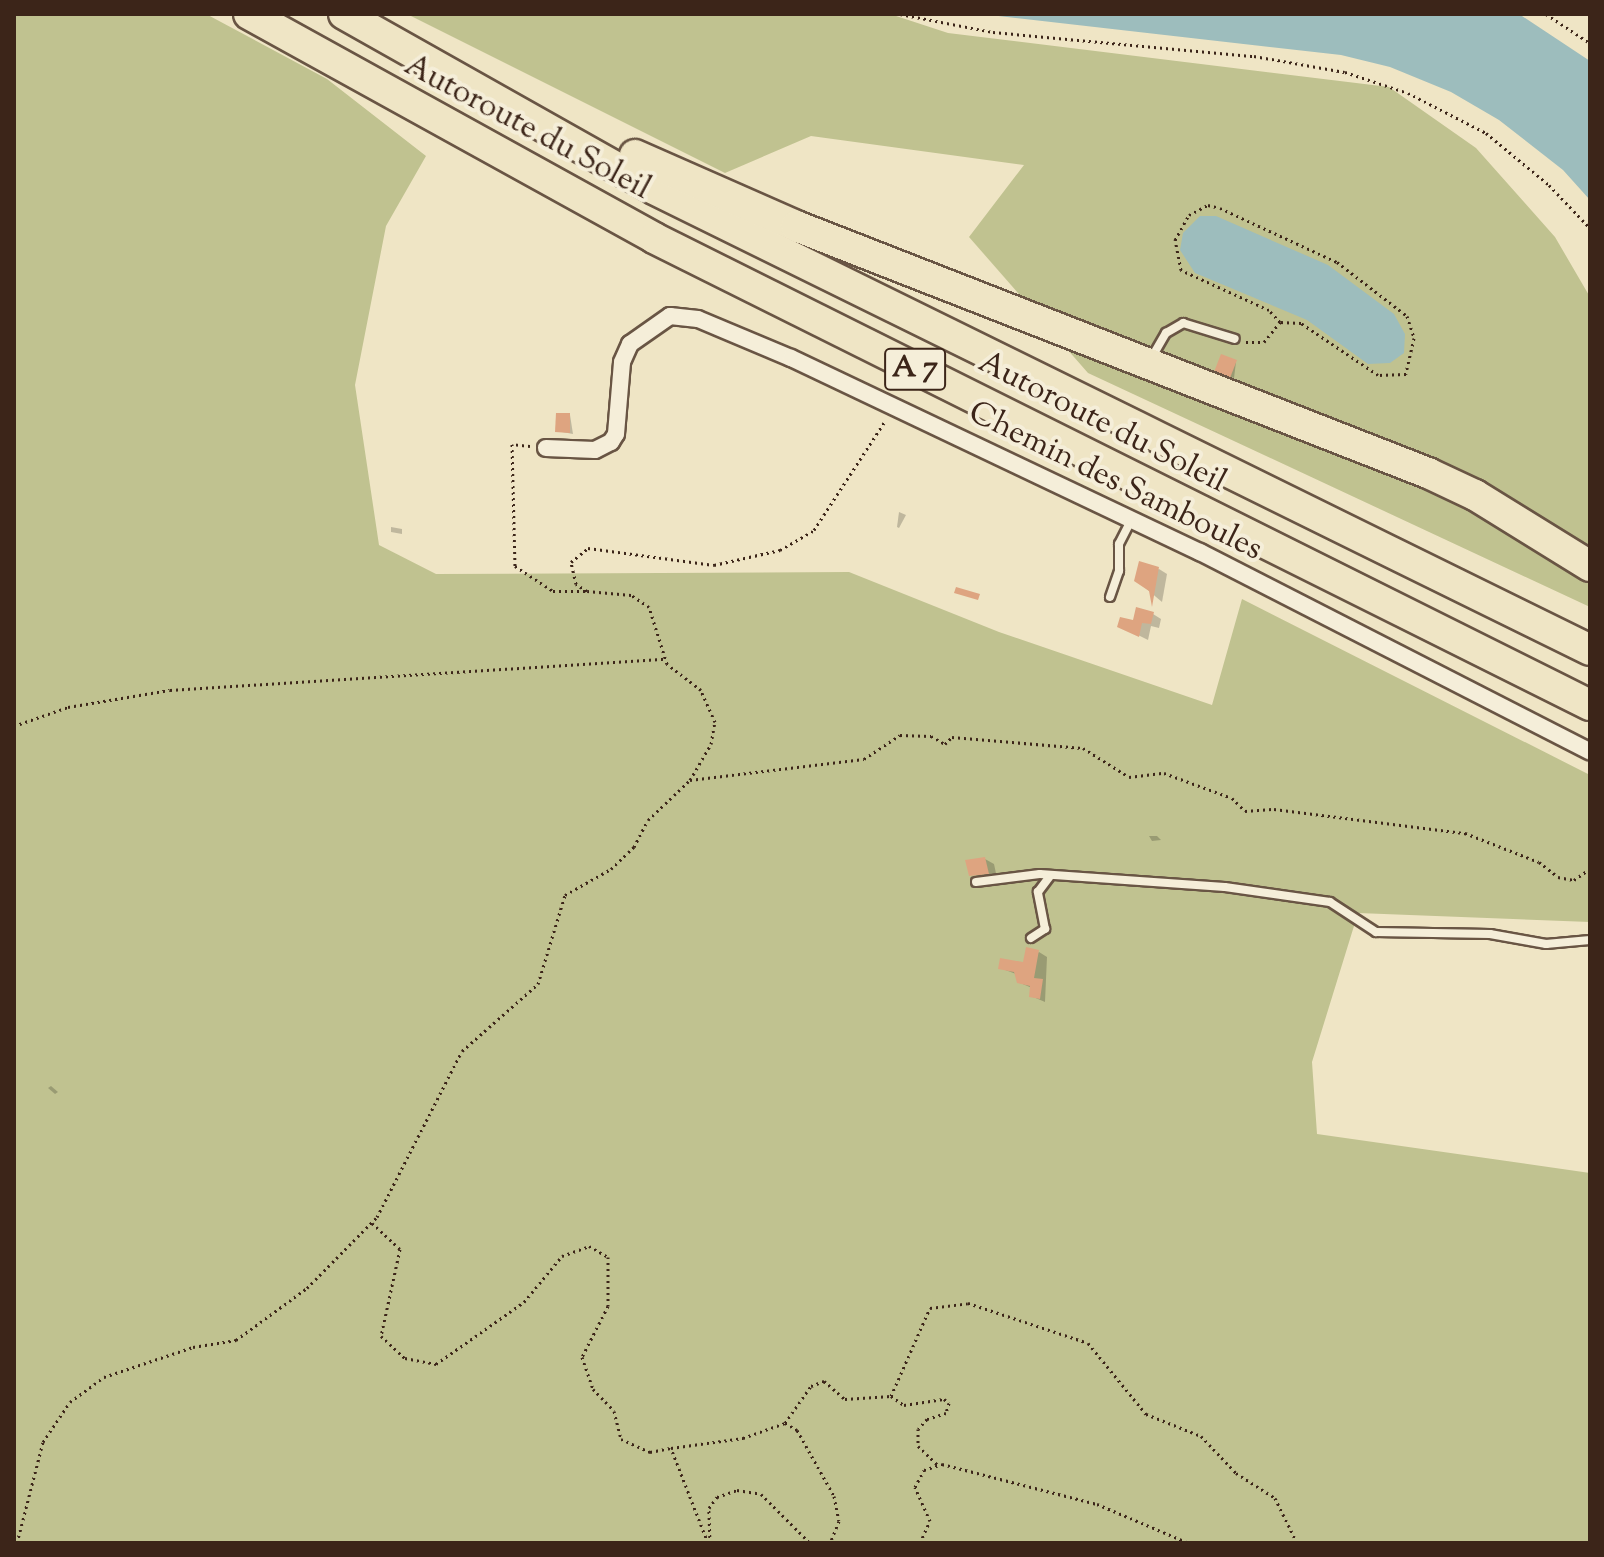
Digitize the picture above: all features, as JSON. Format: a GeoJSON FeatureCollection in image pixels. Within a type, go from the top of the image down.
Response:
{"type":"FeatureCollection","features":[{"type":"Feature","properties":{"kind":"highway","name":"Autoroute du Soleil"},"geometry":{"type":"LineString","coordinates":[[249,14],[654,238],[1590,705]]}},
{"type":"Feature","properties":{"kind":"highway","name":"Autoroute du Soleil"},"geometry":{"type":"LineString","coordinates":[[344,14],[499,105],[654,189],[1590,650]]}},
{"type":"Feature","properties":{"kind":"highway"},"geometry":{"type":"LineString","coordinates":[[499,105],[530,100],[676,175],[1428,473],[1475,495],[1590,566]]}},
{"type":"Feature","properties":{"kind":"street","name":"Chemin des Samboules"},"geometry":{"type":"LineString","coordinates":[[546,448],[595,450],[611,442],[616,434],[622,362],[630,344],[670,316],[698,319],[1132,519],[1590,752]]}},
{"type":"Feature","properties":{"kind":"lane"},"geometry":{"type":"LineString","coordinates":[[1147,364],[1166,333],[1183,323],[1235,339]]}},
{"type":"Feature","properties":{"kind":"lane"},"geometry":{"type":"LineString","coordinates":[[1110,597],[1119,571],[1119,544],[1132,519]]}},
{"type":"Feature","properties":{"kind":"lane"},"geometry":{"type":"LineString","coordinates":[[1031,938],[1045,929],[1038,892],[1051,875]]}},
{"type":"Feature","properties":{"kind":"lane"},"geometry":{"type":"LineString","coordinates":[[976,882],[1051,875],[1225,887],[1330,902],[1376,932],[1490,934],[1546,944],[1590,940]]}},
{"type":"Feature","properties":{"kind":"path"},"geometry":{"type":"LineString","coordinates":[[900,14],[993,32],[1254,56],[1345,72],[1408,93],[1486,133],[1549,185],[1590,228]]}},
{"type":"Feature","properties":{"kind":"path"},"geometry":{"type":"LineString","coordinates":[[1546,14],[1590,43]]}},
{"type":"Feature","properties":{"kind":"path"},"geometry":{"type":"LineString","coordinates":[[1208,205],[1220,208],[1337,262],[1407,316],[1414,338],[1406,374],[1378,375],[1301,323],[1280,322],[1269,310],[1181,270],[1175,240],[1189,215],[1208,205]]}},
{"type":"Feature","properties":{"kind":"path"},"geometry":{"type":"LineString","coordinates":[[1235,339],[1264,342],[1280,322]]}},
{"type":"Feature","properties":{"kind":"path"},"geometry":{"type":"LineString","coordinates":[[587,591],[576,584],[571,562],[588,548],[714,565],[798,541],[814,530],[894,408]]}},
{"type":"Feature","properties":{"kind":"path"},"geometry":{"type":"LineString","coordinates":[[17,1543],[34,1495],[43,1442],[70,1402],[104,1377],[193,1347],[219,1347],[236,1340],[307,1288],[372,1223],[462,1051],[538,984],[565,895],[611,869],[634,847],[648,820],[690,780],[711,744],[715,722],[701,690],[665,659],[649,607],[631,595],[553,591],[515,566],[512,444],[546,448]]}},
{"type":"Feature","properties":{"kind":"path"},"geometry":{"type":"LineString","coordinates":[[14,726],[68,707],[170,690],[665,659]]}},
{"type":"Feature","properties":{"kind":"path"},"geometry":{"type":"LineString","coordinates":[[690,780],[864,759],[900,735],[931,736],[945,744],[952,737],[1083,748],[1129,777],[1164,773],[1232,798],[1245,811],[1274,809],[1465,833],[1539,862],[1558,877],[1574,880],[1590,869]]}},
{"type":"Feature","properties":{"kind":"path"},"geometry":{"type":"LineString","coordinates":[[372,1223],[400,1249],[381,1336],[405,1358],[436,1364],[524,1302],[562,1256],[589,1246],[608,1257],[608,1306],[582,1357],[593,1389],[614,1411],[621,1439],[650,1452],[743,1438],[785,1423],[811,1386],[824,1381],[845,1399],[891,1396],[904,1405],[944,1399],[949,1403],[946,1413],[927,1419],[918,1429],[918,1446],[938,1465],[1097,1504],[1189,1543]]}},
{"type":"Feature","properties":{"kind":"path"},"geometry":{"type":"LineString","coordinates":[[891,1396],[930,1308],[968,1303],[1088,1343],[1146,1414],[1201,1436],[1236,1473],[1275,1498],[1297,1543]]}},
{"type":"Feature","properties":{"kind":"path"},"geometry":{"type":"LineString","coordinates":[[785,1423],[797,1430],[834,1496],[839,1521],[830,1543]]}},
{"type":"Feature","properties":{"kind":"path"},"geometry":{"type":"LineString","coordinates":[[671,1448],[709,1543]]}},
{"type":"Feature","properties":{"kind":"path"},"geometry":{"type":"LineString","coordinates":[[920,1543],[930,1521],[915,1487],[924,1470],[938,1465]]}},
{"type":"Feature","properties":{"kind":"path"},"geometry":{"type":"LineString","coordinates":[[709,1543],[709,1508],[717,1497],[737,1490],[761,1494],[810,1543]]}},
{"type":"Feature","properties":{"kind":"green space"},"geometry":{"type":"Polygon","coordinates":[[[14,14],[206,14],[327,79],[426,156],[386,226],[355,385],[379,545],[436,574],[849,572],[999,632],[1212,705],[1242,599],[1590,775],[1590,922],[1358,913],[1312,1062],[1317,1134],[1590,1173],[1590,1543],[14,1543],[14,14]]]}},
{"type":"Feature","properties":{"kind":"green space"},"geometry":{"type":"Polygon","coordinates":[[[407,14],[890,14],[948,33],[1389,87],[1476,148],[1555,237],[1590,297],[1590,607],[1088,373],[969,237],[1024,165],[811,136],[725,173],[407,14]]]}},
{"type":"Feature","properties":{"kind":"water"},"geometry":{"type":"Polygon","coordinates":[[[981,14],[1519,14],[1590,61],[1590,200],[1563,170],[1499,120],[1451,92],[1390,67],[1341,55],[981,14]]]}},
{"type":"Feature","properties":{"kind":"water"},"geometry":{"type":"Polygon","coordinates":[[[1200,216],[1216,216],[1328,265],[1394,314],[1405,334],[1404,353],[1390,363],[1368,364],[1307,320],[1195,273],[1180,250],[1183,233],[1200,216]]]}},
{"type":"Feature","properties":{"kind":"building"},"geometry":{"type":"Polygon","coordinates":[[[1221,354],[1237,360],[1230,378],[1214,372],[1221,354]]]}},
{"type":"Feature","properties":{"kind":"building"},"geometry":{"type":"Polygon","coordinates":[[[556,413],[570,413],[570,433],[555,432],[556,413]]]}},
{"type":"Feature","properties":{"kind":"building"},"geometry":{"type":"Polygon","coordinates":[[[1139,561],[1159,567],[1152,607],[1149,591],[1134,581],[1139,561]]]}},
{"type":"Feature","properties":{"kind":"building"},"geometry":{"type":"Polygon","coordinates":[[[956,587],[980,594],[978,600],[954,593],[956,587]]]}},
{"type":"Feature","properties":{"kind":"building"},"geometry":{"type":"Polygon","coordinates":[[[1136,607],[1154,612],[1151,624],[1142,623],[1139,637],[1117,627],[1120,617],[1133,620],[1136,607]]]}},
{"type":"Feature","properties":{"kind":"building"},"geometry":{"type":"Polygon","coordinates":[[[985,857],[989,874],[969,876],[965,860],[985,857]]]}},
{"type":"Feature","properties":{"kind":"building"},"geometry":{"type":"Polygon","coordinates":[[[1026,947],[1039,950],[1034,978],[1043,979],[1040,999],[1029,997],[1030,986],[1017,983],[1014,972],[998,969],[1000,958],[1023,962],[1026,947]]]}}]}
